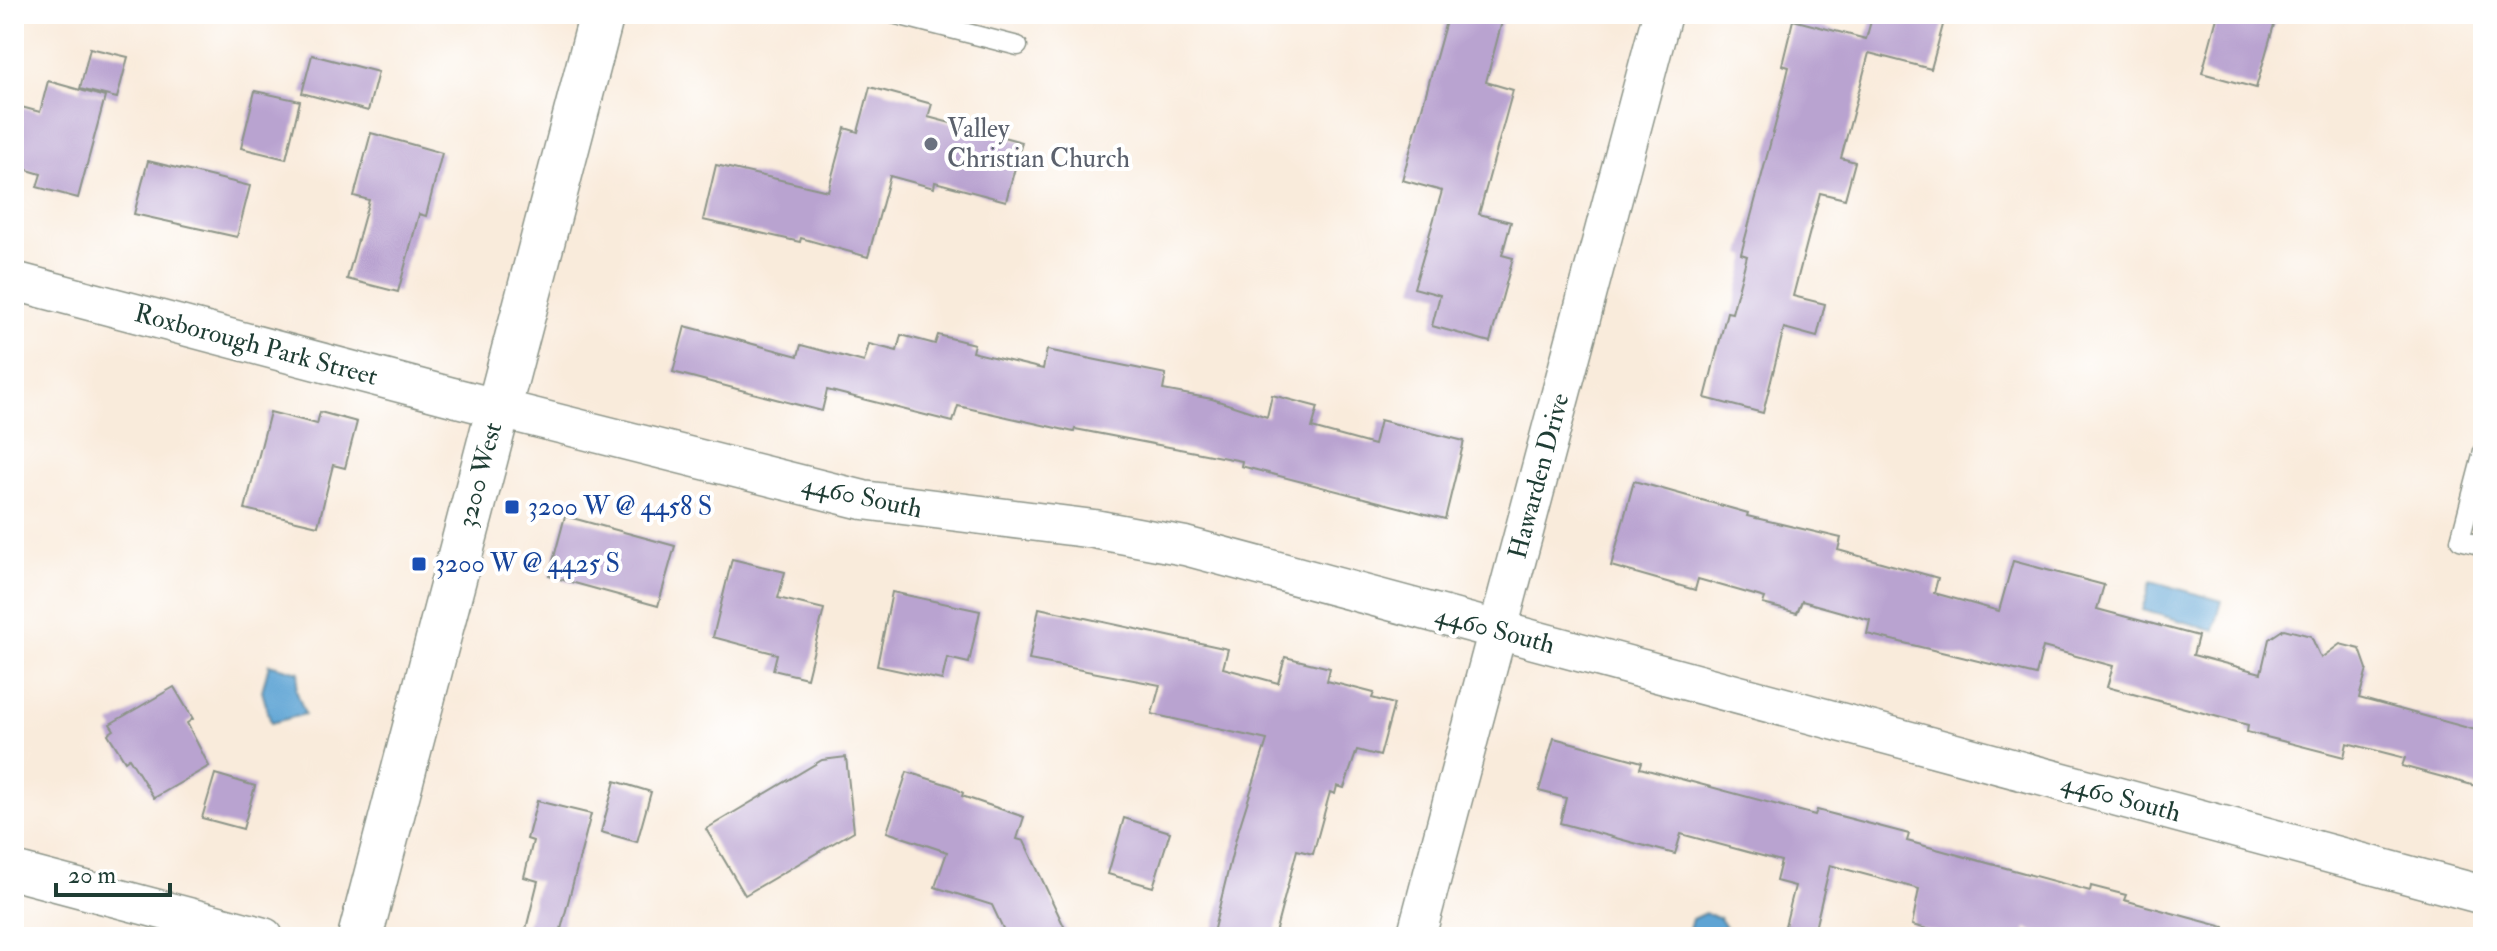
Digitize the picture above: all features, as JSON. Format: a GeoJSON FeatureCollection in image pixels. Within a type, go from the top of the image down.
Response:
{"type":"FeatureCollection","features":[{"type":"Feature","properties":{"kind":"street","name":"3200 West"},"geometry":{"type":"LineString","coordinates":[[360,937],[602,14]]}},
{"type":"Feature","properties":{"kind":"street","name":"Hawarden Drive"},"geometry":{"type":"LineString","coordinates":[[1416,937],[1662,14]]}},
{"type":"Feature","properties":{"kind":"street","name":"Roxborough Park Street"},"geometry":{"type":"LineString","coordinates":[[14,281],[498,407]]}},
{"type":"Feature","properties":{"kind":"street","name":"4460 South"},"geometry":{"type":"LineString","coordinates":[[498,407],[863,500],[1094,529],[1185,546],[2483,895]]}},
{"type":"Feature","properties":{"kind":"street"},"geometry":{"type":"LineString","coordinates":[[14,871],[264,937]]}},
{"type":"Feature","properties":{"kind":"lane"},"geometry":{"type":"LineString","coordinates":[[893,14],[1018,46]]}},
{"type":"Feature","properties":{"kind":"lane"},"geometry":{"type":"LineString","coordinates":[[2483,452],[2460,540],[2483,546]]}},
{"type":"Feature","properties":{"kind":"water"},"geometry":{"type":"Polygon","coordinates":[[[2151,581],[2222,601],[2214,630],[2142,610],[2151,581]]]}},
{"type":"Feature","properties":{"kind":"water"},"geometry":{"type":"Polygon","coordinates":[[[269,664],[299,672],[296,690],[305,714],[271,723],[262,691],[269,664]]]}},
{"type":"Feature","properties":{"kind":"water"},"geometry":{"type":"Polygon","coordinates":[[[1705,913],[1719,917],[1727,929],[1727,937],[1687,937],[1692,919],[1705,913]]]}},
{"type":"Feature","properties":{"kind":"building"},"geometry":{"type":"Polygon","coordinates":[[[1448,14],[1504,14],[1486,82],[1513,90],[1479,214],[1511,222],[1502,255],[1513,258],[1490,342],[1432,326],[1440,295],[1414,288],[1442,191],[1402,180],[1448,14]]]}},
{"type":"Feature","properties":{"kind":"building"},"geometry":{"type":"Polygon","coordinates":[[[1873,14],[1946,14],[1931,69],[1869,53],[1841,158],[1855,162],[1845,199],[1820,193],[1793,296],[1825,304],[1817,337],[1784,328],[1763,413],[1705,398],[1727,312],[1732,313],[1747,256],[1741,254],[1789,67],[1782,65],[1793,20],[1866,39],[1873,14]]]}},
{"type":"Feature","properties":{"kind":"building"},"geometry":{"type":"Polygon","coordinates":[[[2218,14],[2277,14],[2256,88],[2202,73],[2218,14]]]}},
{"type":"Feature","properties":{"kind":"building"},"geometry":{"type":"Polygon","coordinates":[[[90,48],[128,57],[117,98],[80,89],[90,48]]]}},
{"type":"Feature","properties":{"kind":"building"},"geometry":{"type":"Polygon","coordinates":[[[312,55],[378,72],[368,111],[302,93],[312,55]]]}},
{"type":"Feature","properties":{"kind":"building"},"geometry":{"type":"Polygon","coordinates":[[[48,81],[105,97],[78,198],[37,187],[41,174],[14,166],[14,105],[40,112],[48,81]]]}},
{"type":"Feature","properties":{"kind":"building"},"geometry":{"type":"Polygon","coordinates":[[[870,87],[932,104],[928,117],[1022,142],[1006,201],[935,182],[934,188],[890,176],[868,257],[801,238],[800,242],[703,220],[716,165],[828,191],[845,128],[858,132],[870,87]]]}},
{"type":"Feature","properties":{"kind":"building"},"geometry":{"type":"Polygon","coordinates":[[[255,91],[300,101],[286,159],[241,148],[255,91]]]}},
{"type":"Feature","properties":{"kind":"building"},"geometry":{"type":"Polygon","coordinates":[[[371,133],[442,153],[426,216],[419,214],[398,292],[347,279],[369,200],[354,196],[371,133]]]}},
{"type":"Feature","properties":{"kind":"building"},"geometry":{"type":"Polygon","coordinates":[[[148,161],[250,186],[237,237],[134,214],[148,161]]]}},
{"type":"Feature","properties":{"kind":"building"},"geometry":{"type":"Polygon","coordinates":[[[685,326],[798,356],[801,345],[864,362],[869,344],[897,351],[901,335],[935,344],[938,335],[974,344],[972,352],[1043,369],[1047,350],[1166,374],[1163,390],[1212,399],[1267,417],[1272,395],[1318,407],[1312,428],[1374,445],[1380,420],[1464,441],[1445,519],[1241,466],[1242,461],[1075,429],[1074,432],[958,406],[953,422],[827,390],[822,411],[673,372],[685,326]]]}},
{"type":"Feature","properties":{"kind":"building"},"geometry":{"type":"Polygon","coordinates":[[[270,412],[317,424],[320,412],[357,422],[345,468],[333,465],[318,526],[245,509],[270,412]]]}},
{"type":"Feature","properties":{"kind":"building"},"geometry":{"type":"Polygon","coordinates":[[[1634,481],[1748,513],[1747,516],[1841,538],[1838,550],[1938,578],[1934,593],[1999,611],[2013,561],[2104,585],[2097,609],[2198,636],[2193,655],[2261,673],[2269,639],[2284,629],[2311,636],[2321,658],[2340,644],[2360,649],[2367,669],[2359,698],[2483,732],[2483,788],[2402,766],[2405,758],[2347,743],[2344,757],[2247,732],[2248,725],[2107,687],[2113,666],[2043,647],[2036,675],[1867,634],[1870,620],[1802,601],[1797,613],[1763,604],[1765,598],[1698,579],[1695,590],[1611,566],[1634,481]]]}},
{"type":"Feature","properties":{"kind":"building"},"geometry":{"type":"Polygon","coordinates":[[[565,516],[675,546],[658,606],[549,576],[565,516]]]}},
{"type":"Feature","properties":{"kind":"building"},"geometry":{"type":"Polygon","coordinates":[[[732,559],[785,572],[778,598],[824,609],[807,678],[773,670],[777,654],[713,637],[732,559]]]}},
{"type":"Feature","properties":{"kind":"building"},"geometry":{"type":"Polygon","coordinates":[[[892,592],[980,611],[969,663],[947,658],[942,680],[877,666],[892,592]]]}},
{"type":"Feature","properties":{"kind":"building"},"geometry":{"type":"Polygon","coordinates":[[[1039,608],[1228,649],[1223,668],[1278,683],[1285,657],[1330,668],[1327,681],[1374,693],[1372,698],[1394,704],[1380,756],[1357,750],[1344,788],[1337,786],[1335,794],[1330,792],[1313,854],[1297,850],[1274,937],[1212,937],[1236,838],[1267,740],[1152,714],[1160,685],[1029,660],[1039,608]]]}},
{"type":"Feature","properties":{"kind":"building"},"geometry":{"type":"Polygon","coordinates":[[[174,687],[193,719],[187,723],[209,766],[154,798],[129,758],[125,761],[108,734],[114,730],[110,724],[174,687]]]}},
{"type":"Feature","properties":{"kind":"building"},"geometry":{"type":"Polygon","coordinates":[[[1554,738],[1642,762],[1640,768],[1815,815],[1817,810],[1909,834],[1907,841],[2090,891],[2091,886],[2126,895],[2124,900],[2224,927],[2223,937],[2055,937],[2026,929],[2024,937],[1958,937],[1912,925],[1919,889],[1830,865],[1814,933],[1785,926],[1795,886],[1776,881],[1781,861],[1681,834],[1675,854],[1560,823],[1566,798],[1539,791],[1554,738]]]}},
{"type":"Feature","properties":{"kind":"building"},"geometry":{"type":"Polygon","coordinates":[[[846,757],[854,831],[745,895],[706,829],[822,760],[846,757]]]}},
{"type":"Feature","properties":{"kind":"building"},"geometry":{"type":"Polygon","coordinates":[[[907,772],[952,786],[963,793],[962,796],[1024,817],[1017,839],[1024,841],[1069,937],[1007,937],[992,905],[935,887],[947,852],[887,832],[907,772]]]}},
{"type":"Feature","properties":{"kind":"building"},"geometry":{"type":"Polygon","coordinates":[[[215,774],[255,786],[243,829],[202,818],[215,774]]]}},
{"type":"Feature","properties":{"kind":"building"},"geometry":{"type":"Polygon","coordinates":[[[615,781],[651,792],[637,842],[601,832],[615,781]]]}},
{"type":"Feature","properties":{"kind":"building"},"geometry":{"type":"Polygon","coordinates":[[[537,801],[591,814],[559,937],[524,937],[538,881],[524,877],[533,841],[527,839],[537,801]]]}},
{"type":"Feature","properties":{"kind":"building"},"geometry":{"type":"Polygon","coordinates":[[[1124,818],[1170,832],[1153,887],[1108,874],[1124,818]]]}},
{"type":"Feature","properties":{"kind":"place","name":"Valley Christian Church"},"geometry":{"type":"Point","coordinates":[931,144]}},
{"type":"Feature","properties":{"kind":"place","name":"3200 W @ 4458 S"},"geometry":{"type":"Point","coordinates":[512,507]}},
{"type":"Feature","properties":{"kind":"place","name":"3200 W @ 4425 S"},"geometry":{"type":"Point","coordinates":[419,564]}}]}
